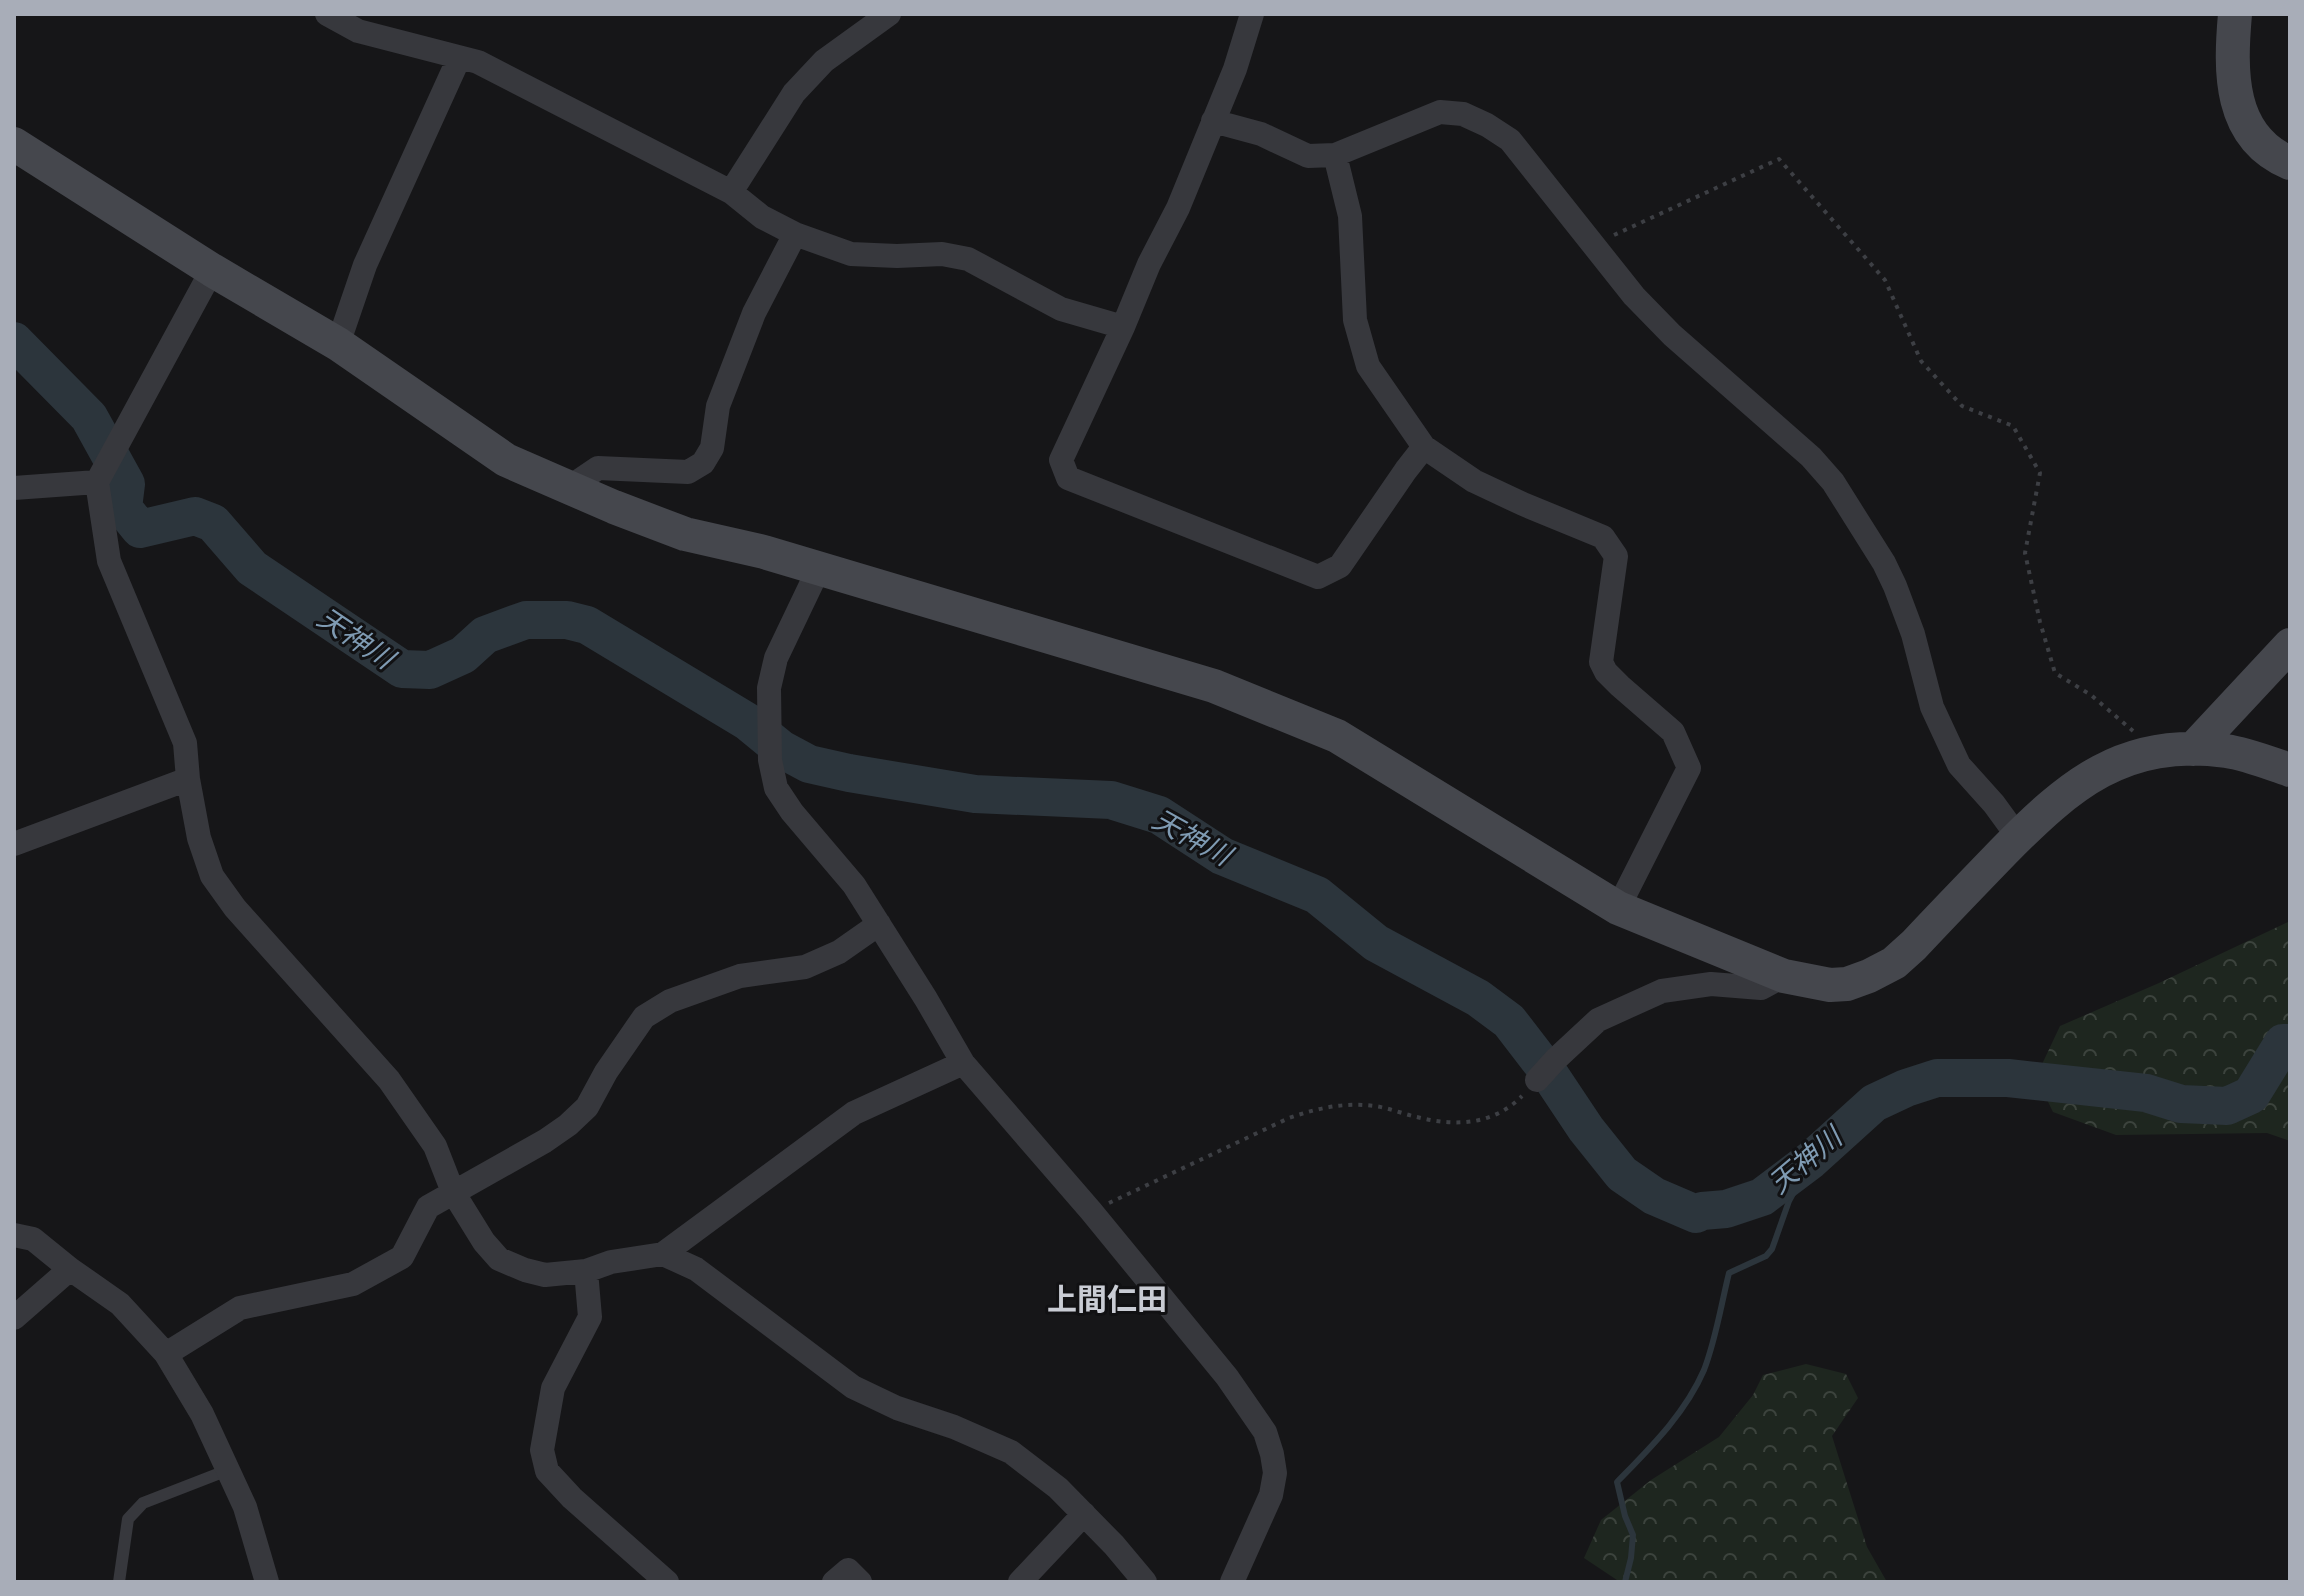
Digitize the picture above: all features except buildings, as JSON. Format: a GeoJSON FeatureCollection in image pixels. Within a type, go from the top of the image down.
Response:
{"type":"FeatureCollection","features":[{"type":"Feature","properties":{"kind":"street"},"geometry":{"type":"LineString","coordinates":[[327,14],[358,31],[478,62],[731,192],[762,217],[795,234],[851,254],[942,254],[968,259],[1061,309],[1123,327]]}},
{"type":"Feature","properties":{"kind":"street"},"geometry":{"type":"LineString","coordinates":[[731,192],[794,93],[824,61],[889,14]]}},
{"type":"Feature","properties":{"kind":"street"},"geometry":{"type":"LineString","coordinates":[[1252,14],[1235,69],[1178,208],[1149,264],[1061,460],[1068,478],[1318,577],[1340,566],[1424,447]]}},
{"type":"Feature","properties":{"kind":"street"},"geometry":{"type":"LineString","coordinates":[[2235,14],[2232,46],[2239,109],[2247,129],[2261,146],[2290,163]]}},
{"type":"Feature","properties":{"kind":"street"},"geometry":{"type":"LineString","coordinates":[[338,344],[365,265],[459,58]]}},
{"type":"Feature","properties":{"kind":"street"},"geometry":{"type":"LineString","coordinates":[[1213,121],[1261,134],[1308,156],[1335,155],[1440,112],[1463,114],[1510,140],[1634,296],[1672,335],[1811,457],[1833,482],[1895,586],[1913,634],[1932,707],[1959,765],[2018,837]]}},
{"type":"Feature","properties":{"kind":"street"},"geometry":{"type":"LineString","coordinates":[[14,144],[212,270],[338,344],[506,460],[685,534],[764,552],[1214,686],[1337,736],[1618,908],[1784,976],[1830,985],[1847,984],[1894,963],[2046,809],[2099,770],[2129,757],[2157,751],[2227,751],[2290,770]]}},
{"type":"Feature","properties":{"kind":"street"},"geometry":{"type":"LineString","coordinates":[[1335,155],[1350,216],[1355,320],[1368,366],[1424,447],[1474,481],[1603,537],[1616,556],[1601,662],[1620,686],[1673,732],[1689,768],[1618,908]]}},
{"type":"Feature","properties":{"kind":"street"},"geometry":{"type":"LineString","coordinates":[[570,487],[598,468],[688,472],[703,463],[712,448],[718,406],[754,313],[795,234]]}},
{"type":"Feature","properties":{"kind":"street"},"geometry":{"type":"LineString","coordinates":[[212,270],[97,482],[109,561],[185,743],[199,838],[212,876],[235,908],[389,1080],[435,1146],[453,1192],[484,1242],[499,1259],[545,1275],[586,1271],[611,1262],[663,1254],[854,1113],[963,1063]]}},
{"type":"Feature","properties":{"kind":"street"},"geometry":{"type":"LineString","coordinates":[[14,488],[97,482]]}},
{"type":"Feature","properties":{"kind":"street"},"geometry":{"type":"LineString","coordinates":[[819,568],[776,658],[769,688],[770,760],[776,788],[792,812],[854,885],[963,1063],[1091,1211],[1227,1377],[1265,1432],[1275,1473],[1271,1495],[1232,1582]]}},
{"type":"Feature","properties":{"kind":"street"},"geometry":{"type":"LineString","coordinates":[[2193,749],[2290,645]]}},
{"type":"Feature","properties":{"kind":"street"},"geometry":{"type":"LineString","coordinates":[[14,844],[188,779]]}},
{"type":"Feature","properties":{"kind":"street"},"geometry":{"type":"LineString","coordinates":[[166,1354],[240,1308],[353,1284],[402,1257],[428,1207],[545,1141],[587,1107],[606,1072],[644,1017],[670,1001],[740,976],[805,967],[839,952],[879,924]]}},
{"type":"Feature","properties":{"kind":"street"},"geometry":{"type":"LineString","coordinates":[[1537,1080],[1598,1020],[1662,991],[1711,984],[1761,988],[1784,976]]}},
{"type":"Feature","properties":{"kind":"street"},"geometry":{"type":"LineString","coordinates":[[14,1235],[33,1239],[120,1304],[166,1354],[202,1414],[245,1507],[267,1582]]}},
{"type":"Feature","properties":{"kind":"street"},"geometry":{"type":"LineString","coordinates":[[663,1254],[696,1269],[853,1387],[897,1408],[954,1427],[1011,1452],[1058,1488],[1145,1582]]}},
{"type":"Feature","properties":{"kind":"street"},"geometry":{"type":"LineString","coordinates":[[14,1318],[70,1269]]}},
{"type":"Feature","properties":{"kind":"street"},"geometry":{"type":"LineString","coordinates":[[586,1271],[590,1317],[553,1388],[542,1450],[547,1471],[572,1498],[667,1582]]}},
{"type":"Feature","properties":{"kind":"street"},"geometry":{"type":"LineString","coordinates":[[1020,1582],[1084,1514]]}},
{"type":"Feature","properties":{"kind":"street"},"geometry":{"type":"LineString","coordinates":[[834,1582],[848,1570],[860,1582]]}},
{"type":"Feature","properties":{"kind":"lane"},"geometry":{"type":"LineString","coordinates":[[119,1582],[128,1519],[135,1511],[143,1503],[228,1470]]}},
{"type":"Feature","properties":{"kind":"path"},"geometry":{"type":"LineString","coordinates":[[1594,245],[1779,159],[1885,280],[1921,361],[1962,406],[2013,426],[2040,473],[2025,553],[2055,673],[2091,695],[2157,751]]}},
{"type":"Feature","properties":{"kind":"path"},"geometry":{"type":"LineString","coordinates":[[1091,1211],[1289,1118],[1317,1108],[1376,1106],[1421,1118],[1458,1123],[1485,1120],[1510,1108],[1537,1080]]}},
{"type":"Feature","properties":{"kind":"green space"},"geometry":{"type":"Polygon","coordinates":[[[2290,921],[2290,1141],[2267,1133],[2116,1135],[2053,1112],[2036,1077],[2060,1026],[2290,921]]]}},
{"type":"Feature","properties":{"kind":"green space"},"geometry":{"type":"Polygon","coordinates":[[[1806,1364],[1846,1374],[1858,1398],[1832,1436],[1867,1547],[1887,1582],[1620,1582],[1584,1558],[1601,1520],[1651,1480],[1719,1437],[1753,1395],[1763,1375],[1806,1364]]]}},
{"type":"Feature","properties":{"kind":"waterway","name":"天神川"},"geometry":{"type":"LineString","coordinates":[[14,341],[89,417],[126,484],[123,508],[140,529],[195,516],[213,523],[252,568],[402,669],[430,670],[463,655],[485,635],[526,620],[567,620],[587,625],[748,722],[781,749],[809,764],[975,794],[1111,800],[1159,815],[1222,856],[1317,895],[1376,943],[1478,998],[1509,1021],[1622,1174],[1654,1196],[1696,1214],[1726,1209],[1762,1197],[1811,1160],[1874,1103],[1937,1078],[2008,1078],[2146,1093],[2181,1104],[2227,1106],[2251,1095],[2283,1043],[2290,1043]]}},
{"type":"Feature","properties":{"kind":"waterway"},"geometry":{"type":"LineString","coordinates":[[1625,1582],[1633,1535],[1617,1482],[1666,1430],[1687,1401],[1708,1358],[1729,1273],[1766,1256],[1772,1249],[1789,1201],[1811,1160]]}},
{"type":"Feature","properties":{"kind":"district","name":"上間仁田"},"geometry":{"type":"Point","coordinates":[1107,1300]}}]}
